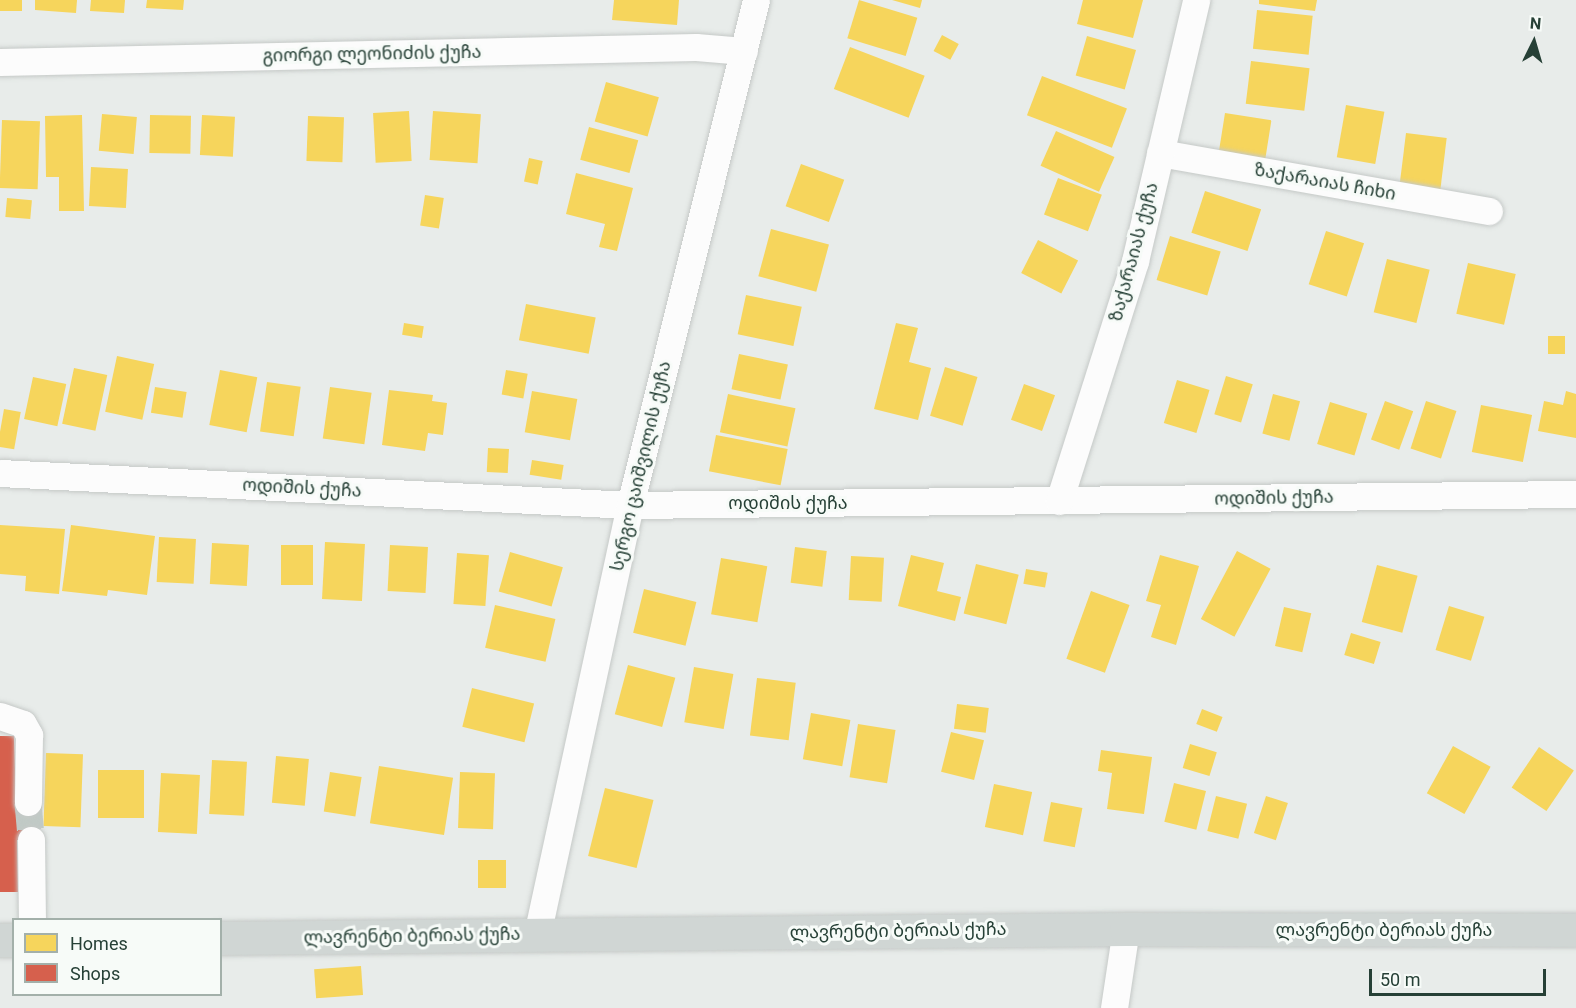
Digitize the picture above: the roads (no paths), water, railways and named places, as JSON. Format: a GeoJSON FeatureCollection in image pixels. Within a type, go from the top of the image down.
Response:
{"type":"FeatureCollection","features":[{"type":"Feature","properties":{"kind":"main road","name":"ლავრენტი ბერიას ქუჩა"},"geometry":{"type":"LineString","coordinates":[[222,938],[1126,929],[1576,930]]}},
{"type":"Feature","properties":{"kind":"street","name":"სერგო ცაიშვილის ქუჩა"},"geometry":{"type":"LineString","coordinates":[[537,934],[630,505],[756,0]]}},
{"type":"Feature","properties":{"kind":"street","name":"ზაქარაიას ქუჩა"},"geometry":{"type":"LineString","coordinates":[[1059,501],[1135,261],[1196,0]]}},
{"type":"Feature","properties":{"kind":"street","name":"გიორგი ლეონიძის ქუჩა"},"geometry":{"type":"LineString","coordinates":[[0,62],[696,47],[744,51]]}},
{"type":"Feature","properties":{"kind":"street","name":"ზაქარაიას ჩიხი"},"geometry":{"type":"LineString","coordinates":[[1160,153],[1489,211]]}},
{"type":"Feature","properties":{"kind":"street","name":"ოდიშის ქუჩა"},"geometry":{"type":"LineString","coordinates":[[0,473],[630,505],[1576,494]]}},
{"type":"Feature","properties":{"kind":"street"},"geometry":{"type":"LineString","coordinates":[[0,716],[23,724],[29,735],[28,802]]}},
{"type":"Feature","properties":{"kind":"street"},"geometry":{"type":"LineString","coordinates":[[31,840],[32,918]]}},
{"type":"Feature","properties":{"kind":"street"},"geometry":{"type":"LineString","coordinates":[[1114,1008],[1126,929]]}},
{"type":"Feature","properties":{"kind":"tunnel"},"geometry":{"type":"LineString","coordinates":[[28,802],[31,840]]}}]}
